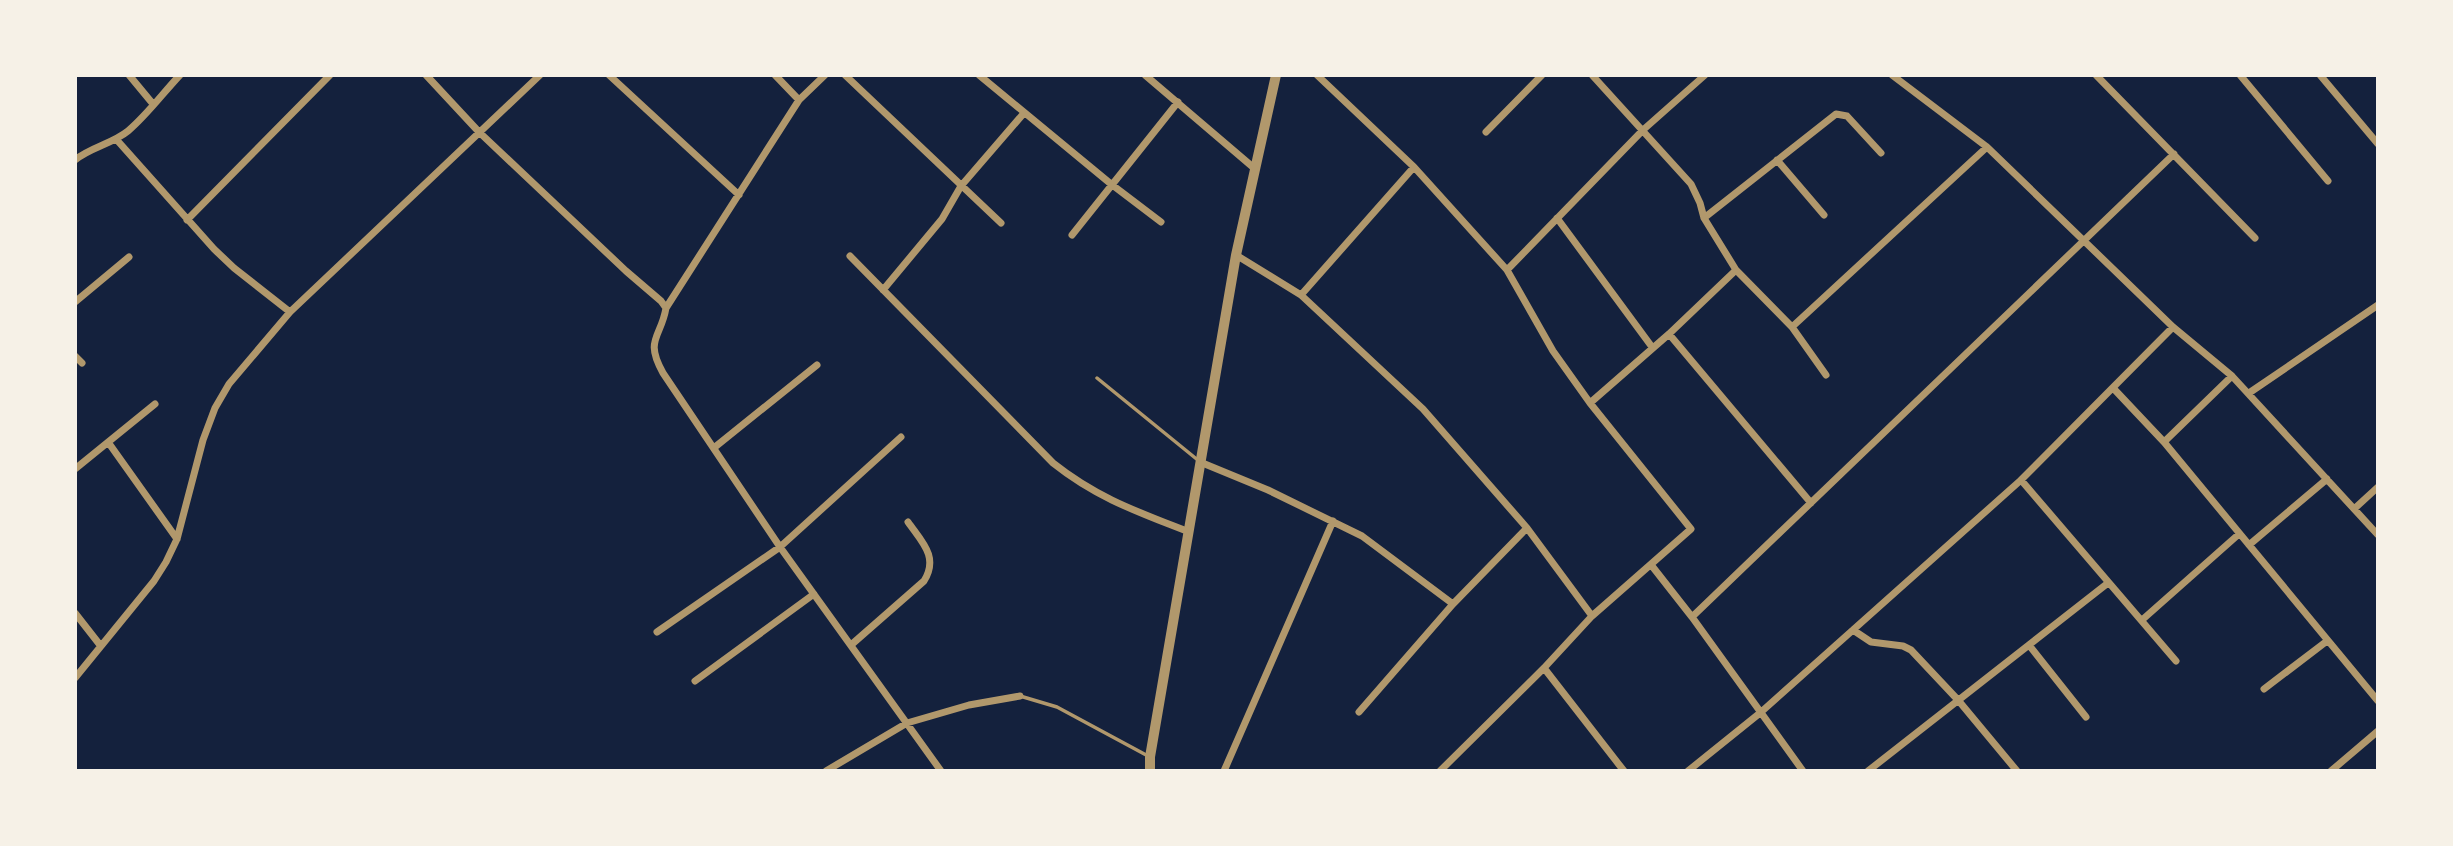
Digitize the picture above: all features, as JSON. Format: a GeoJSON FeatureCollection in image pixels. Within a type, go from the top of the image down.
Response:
{"type":"FeatureCollection","features":[{"type":"Feature","properties":{"kind":"street"},"geometry":{"type":"LineString","coordinates":[[129,75],[153,104]]}},
{"type":"Feature","properties":{"kind":"street"},"geometry":{"type":"LineString","coordinates":[[75,160],[128,131],[180,75]]}},
{"type":"Feature","properties":{"kind":"street"},"geometry":{"type":"LineString","coordinates":[[187,220],[330,75]]}},
{"type":"Feature","properties":{"kind":"street"},"geometry":{"type":"LineString","coordinates":[[426,75],[479,132],[666,308]]}},
{"type":"Feature","properties":{"kind":"street"},"geometry":{"type":"LineString","coordinates":[[75,678],[154,581],[166,562],[177,539],[192,474],[215,408],[229,384],[290,312],[540,75]]}},
{"type":"Feature","properties":{"kind":"street"},"geometry":{"type":"LineString","coordinates":[[609,75],[739,195]]}},
{"type":"Feature","properties":{"kind":"street"},"geometry":{"type":"LineString","coordinates":[[775,75],[799,100]]}},
{"type":"Feature","properties":{"kind":"street"},"geometry":{"type":"LineString","coordinates":[[825,75],[799,100],[666,308],[654,336],[653,348],[657,363],[780,547],[942,771]]}},
{"type":"Feature","properties":{"kind":"street"},"geometry":{"type":"LineString","coordinates":[[845,75],[1001,223]]}},
{"type":"Feature","properties":{"kind":"street"},"geometry":{"type":"LineString","coordinates":[[979,75],[1161,222]]}},
{"type":"Feature","properties":{"kind":"street"},"geometry":{"type":"LineString","coordinates":[[1145,75],[1254,168]]}},
{"type":"Feature","properties":{"kind":"street"},"geometry":{"type":"LineString","coordinates":[[1150,771],[1150,757],[1236,255],[1276,75]]}},
{"type":"Feature","properties":{"kind":"street"},"geometry":{"type":"LineString","coordinates":[[1317,75],[1414,167],[1507,270],[1553,351],[1590,403],[1691,529],[1592,616],[1544,668],[1440,771]]}},
{"type":"Feature","properties":{"kind":"street"},"geometry":{"type":"LineString","coordinates":[[1486,132],[1542,75]]}},
{"type":"Feature","properties":{"kind":"street"},"geometry":{"type":"LineString","coordinates":[[1592,75],[1691,184],[1704,218],[1736,270],[1792,327],[1826,375]]}},
{"type":"Feature","properties":{"kind":"street"},"geometry":{"type":"LineString","coordinates":[[1507,270],[1643,130],[1705,75]]}},
{"type":"Feature","properties":{"kind":"street"},"geometry":{"type":"LineString","coordinates":[[1892,75],[1987,147],[2173,327],[2232,376],[2378,535]]}},
{"type":"Feature","properties":{"kind":"street"},"geometry":{"type":"LineString","coordinates":[[2096,75],[2255,238]]}},
{"type":"Feature","properties":{"kind":"street"},"geometry":{"type":"LineString","coordinates":[[2241,75],[2328,181]]}},
{"type":"Feature","properties":{"kind":"street"},"geometry":{"type":"LineString","coordinates":[[2320,75],[2378,144]]}},
{"type":"Feature","properties":{"kind":"street"},"geometry":{"type":"LineString","coordinates":[[1072,235],[1178,102]]}},
{"type":"Feature","properties":{"kind":"street"},"geometry":{"type":"LineString","coordinates":[[883,289],[942,219],[961,187],[1024,113]]}},
{"type":"Feature","properties":{"kind":"street"},"geometry":{"type":"LineString","coordinates":[[1704,218],[1836,114],[1847,116],[1881,153]]}},
{"type":"Feature","properties":{"kind":"street"},"geometry":{"type":"LineString","coordinates":[[116,139],[187,220],[234,268],[290,312]]}},
{"type":"Feature","properties":{"kind":"street"},"geometry":{"type":"LineString","coordinates":[[1792,327],[1987,147]]}},
{"type":"Feature","properties":{"kind":"street"},"geometry":{"type":"LineString","coordinates":[[1692,617],[2082,239],[2174,154]]}},
{"type":"Feature","properties":{"kind":"street"},"geometry":{"type":"LineString","coordinates":[[1777,160],[1824,215]]}},
{"type":"Feature","properties":{"kind":"street"},"geometry":{"type":"LineString","coordinates":[[1301,295],[1414,167]]}},
{"type":"Feature","properties":{"kind":"street"},"geometry":{"type":"LineString","coordinates":[[1557,218],[1652,347]]}},
{"type":"Feature","properties":{"kind":"street"},"geometry":{"type":"LineString","coordinates":[[1236,255],[1301,295],[1423,410],[1527,528],[1592,616]]}},
{"type":"Feature","properties":{"kind":"street"},"geometry":{"type":"LineString","coordinates":[[850,256],[1053,463],[1101,497],[1189,532]]}},
{"type":"Feature","properties":{"kind":"street"},"geometry":{"type":"LineString","coordinates":[[75,302],[130,257]]}},
{"type":"Feature","properties":{"kind":"street"},"geometry":{"type":"LineString","coordinates":[[1590,403],[1669,334],[1736,270]]}},
{"type":"Feature","properties":{"kind":"street"},"geometry":{"type":"LineString","coordinates":[[2249,393],[2378,305]]}},
{"type":"Feature","properties":{"kind":"street"},"geometry":{"type":"LineString","coordinates":[[1688,771],[1760,713],[2021,480],[2173,327]]}},
{"type":"Feature","properties":{"kind":"street"},"geometry":{"type":"LineString","coordinates":[[1669,334],[1811,503]]}},
{"type":"Feature","properties":{"kind":"street"},"geometry":{"type":"LineString","coordinates":[[75,356],[82,363]]}},
{"type":"Feature","properties":{"kind":"street"},"geometry":{"type":"LineString","coordinates":[[715,447],[817,365]]}},
{"type":"Feature","properties":{"kind":"street"},"geometry":{"type":"LineString","coordinates":[[2164,442],[2232,376]]}},
{"type":"Feature","properties":{"kind":"street"},"geometry":{"type":"LineString","coordinates":[[2114,389],[2164,442],[2378,701]]}},
{"type":"Feature","properties":{"kind":"street"},"geometry":{"type":"LineString","coordinates":[[75,469],[155,404]]}},
{"type":"Feature","properties":{"kind":"street"},"geometry":{"type":"LineString","coordinates":[[657,632],[780,547],[901,437]]}},
{"type":"Feature","properties":{"kind":"street"},"geometry":{"type":"LineString","coordinates":[[108,442],[177,539]]}},
{"type":"Feature","properties":{"kind":"street"},"geometry":{"type":"LineString","coordinates":[[1200,462],[1241,478],[1362,536],[1453,604]]}},
{"type":"Feature","properties":{"kind":"street"},"geometry":{"type":"LineString","coordinates":[[2249,545],[2327,479]]}},
{"type":"Feature","properties":{"kind":"street"},"geometry":{"type":"LineString","coordinates":[[2021,480],[2176,661]]}},
{"type":"Feature","properties":{"kind":"street"},"geometry":{"type":"LineString","coordinates":[[2354,509],[2378,487]]}},
{"type":"Feature","properties":{"kind":"street"},"geometry":{"type":"LineString","coordinates":[[1224,771],[1333,521]]}},
{"type":"Feature","properties":{"kind":"street"},"geometry":{"type":"LineString","coordinates":[[851,645],[924,580],[930,570],[930,557],[925,545],[908,522]]}},
{"type":"Feature","properties":{"kind":"street"},"geometry":{"type":"LineString","coordinates":[[1359,712],[1453,604],[1527,528]]}},
{"type":"Feature","properties":{"kind":"street"},"geometry":{"type":"LineString","coordinates":[[2142,620],[2239,534]]}},
{"type":"Feature","properties":{"kind":"street"},"geometry":{"type":"LineString","coordinates":[[1652,566],[1803,771]]}},
{"type":"Feature","properties":{"kind":"street"},"geometry":{"type":"LineString","coordinates":[[1868,771],[2108,583]]}},
{"type":"Feature","properties":{"kind":"street"},"geometry":{"type":"LineString","coordinates":[[695,681],[814,594]]}},
{"type":"Feature","properties":{"kind":"street"},"geometry":{"type":"LineString","coordinates":[[75,613],[100,645]]}},
{"type":"Feature","properties":{"kind":"street"},"geometry":{"type":"LineString","coordinates":[[1853,630],[1871,642],[1903,646],[1911,650],[1958,700],[2017,771]]}},
{"type":"Feature","properties":{"kind":"street"},"geometry":{"type":"LineString","coordinates":[[2264,690],[2328,640]]}},
{"type":"Feature","properties":{"kind":"street"},"geometry":{"type":"LineString","coordinates":[[2029,645],[2086,717]]}},
{"type":"Feature","properties":{"kind":"street"},"geometry":{"type":"LineString","coordinates":[[1544,668],[1624,771]]}},
{"type":"Feature","properties":{"kind":"street"},"geometry":{"type":"LineString","coordinates":[[826,771],[907,723],[969,705],[1020,696]]}},
{"type":"Feature","properties":{"kind":"street"},"geometry":{"type":"LineString","coordinates":[[2331,771],[2378,731]]}},
{"type":"Feature","properties":{"kind":"street"},"geometry":{"type":"LineString","coordinates":[[1448,763],[1454,771]]}},
{"type":"Feature","properties":{"kind":"lane"},"geometry":{"type":"LineString","coordinates":[[1097,378],[1200,462]]}},
{"type":"Feature","properties":{"kind":"lane"},"geometry":{"type":"LineString","coordinates":[[1020,696],[1057,707],[1150,757]]}}]}
